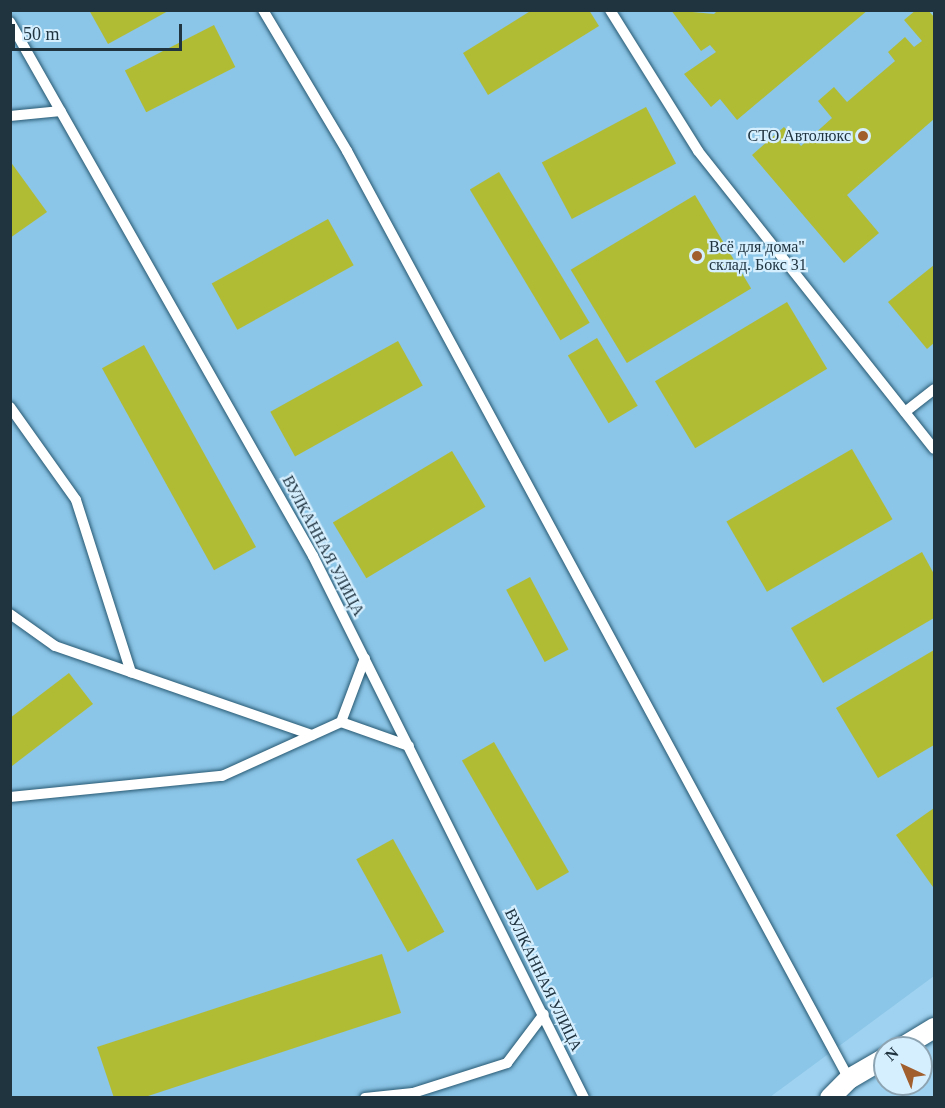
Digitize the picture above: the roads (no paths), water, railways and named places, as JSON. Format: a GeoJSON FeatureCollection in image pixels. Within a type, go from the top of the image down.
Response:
{"type":"FeatureCollection","features":[{"type":"Feature","properties":{"kind":"street"},"geometry":{"type":"LineString","coordinates":[[921,1036],[934,1028]]}},
{"type":"Feature","properties":{"kind":"street"},"geometry":{"type":"LineString","coordinates":[[830,1098],[849,1079],[873,1065]]}},
{"type":"Feature","properties":{"kind":"lane"},"geometry":{"type":"LineString","coordinates":[[263,10],[347,151],[849,1079]]}},
{"type":"Feature","properties":{"kind":"lane"},"geometry":{"type":"LineString","coordinates":[[610,10],[698,151],[934,449]]}},
{"type":"Feature","properties":{"kind":"lane","name":"ВУЛКАННАЯ УЛИЦА"},"geometry":{"type":"LineString","coordinates":[[10,22],[313,556],[584,1098]]}},
{"type":"Feature","properties":{"kind":"lane"},"geometry":{"type":"LineString","coordinates":[[10,116],[61,111]]}},
{"type":"Feature","properties":{"kind":"lane"},"geometry":{"type":"LineString","coordinates":[[905,412],[934,389]]}},
{"type":"Feature","properties":{"kind":"lane"},"geometry":{"type":"LineString","coordinates":[[10,407],[76,500],[131,672]]}},
{"type":"Feature","properties":{"kind":"lane"},"geometry":{"type":"LineString","coordinates":[[10,614],[55,646],[312,735]]}},
{"type":"Feature","properties":{"kind":"lane"},"geometry":{"type":"LineString","coordinates":[[341,722],[364,658]]}},
{"type":"Feature","properties":{"kind":"lane"},"geometry":{"type":"LineString","coordinates":[[10,797],[222,776],[341,722],[409,746]]}},
{"type":"Feature","properties":{"kind":"lane"},"geometry":{"type":"LineString","coordinates":[[365,1098],[413,1093],[507,1063],[544,1014]]}},
{"type":"Feature","properties":{"kind":"place","name":"СТО Автолюкс"},"geometry":{"type":"Point","coordinates":[863,136]}},
{"type":"Feature","properties":{"kind":"place","name":"Всё для дома\" склад. Бокс 31"},"geometry":{"type":"Point","coordinates":[697,256]}}]}
